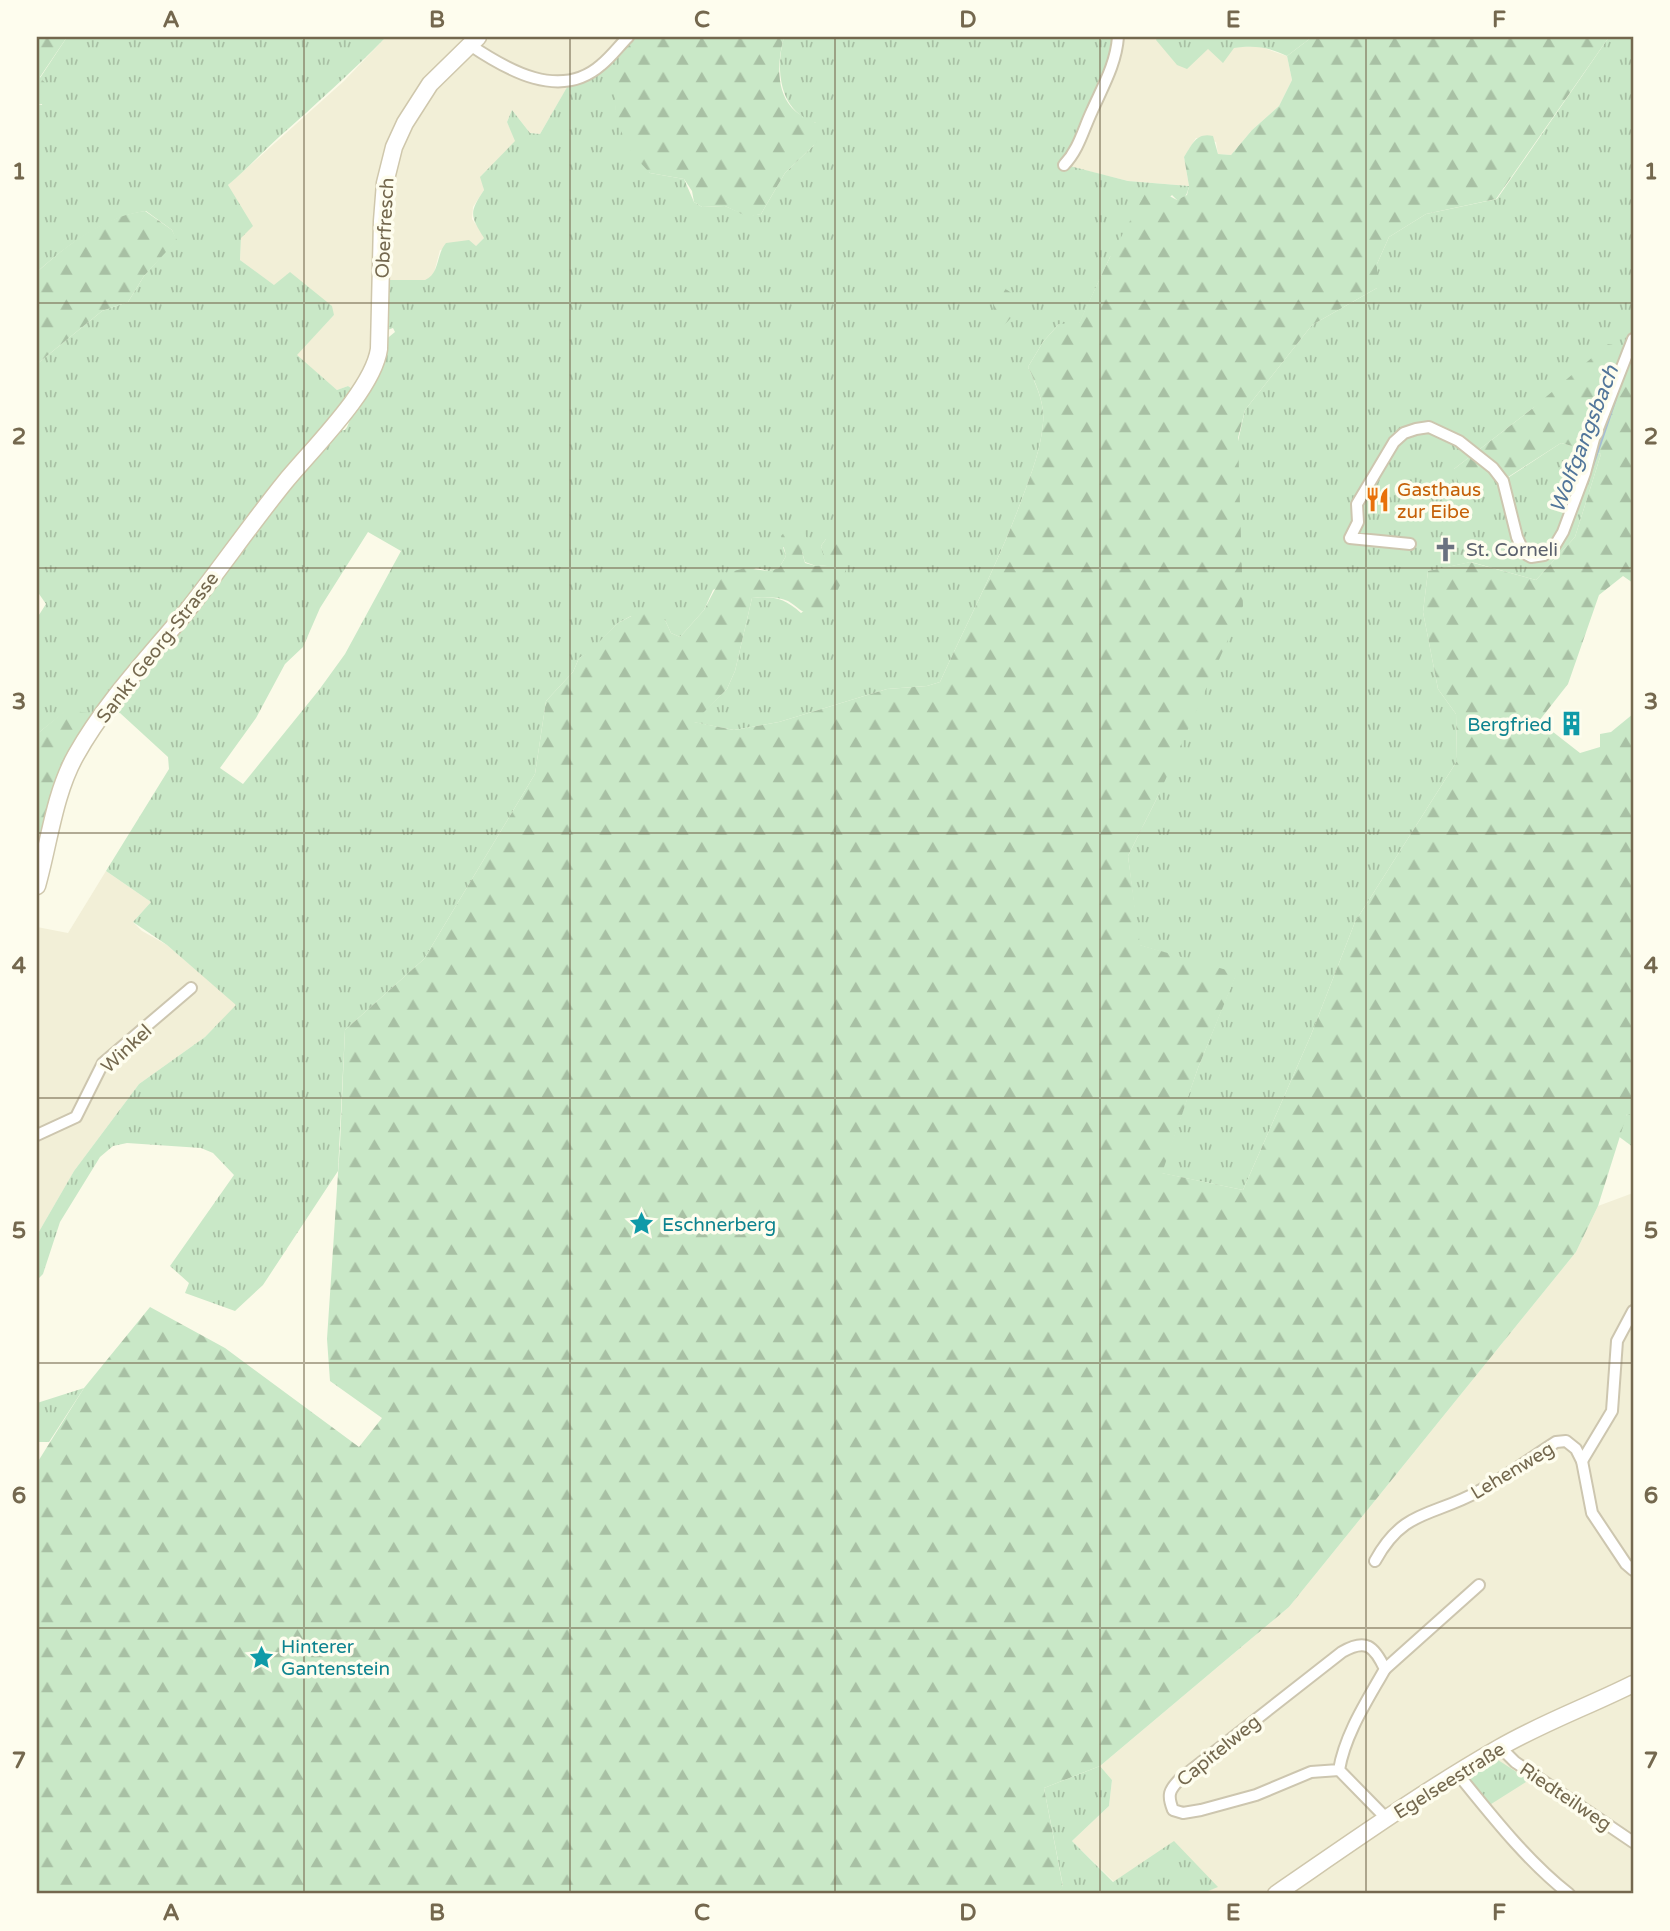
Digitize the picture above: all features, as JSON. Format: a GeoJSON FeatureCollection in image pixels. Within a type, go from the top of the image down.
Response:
{"type":"FeatureCollection","features":[{"type":"Feature","properties":{"kind":"street"},"geometry":{"type":"LineString","coordinates":[[474,41],[518,74],[538,79],[561,80],[596,69],[628,37]]}},
{"type":"Feature","properties":{"kind":"street"},"geometry":{"type":"LineString","coordinates":[[1064,165],[1075,151],[1111,70],[1118,37]]}},
{"type":"Feature","properties":{"kind":"street","name":"Oberfresch"},"geometry":{"type":"LineString","coordinates":[[326,433],[359,393],[378,358],[384,183],[394,147],[405,123],[430,84],[474,41]]}},
{"type":"Feature","properties":{"kind":"street"},"geometry":{"type":"LineString","coordinates":[[1410,544],[1350,538],[1358,522],[1357,504],[1394,442],[1404,433],[1429,427],[1460,440],[1493,468],[1503,481],[1517,537],[1524,553],[1537,557],[1554,547],[1563,532],[1585,474],[1597,429],[1633,339]]}},
{"type":"Feature","properties":{"kind":"street","name":"Sankt Georg-Strasse"},"geometry":{"type":"LineString","coordinates":[[37,886],[67,775],[95,724],[326,433]]}},
{"type":"Feature","properties":{"kind":"street","name":"Winkel"},"geometry":{"type":"LineString","coordinates":[[37,1135],[76,1117],[103,1063],[191,988]]}},
{"type":"Feature","properties":{"kind":"street"},"geometry":{"type":"LineString","coordinates":[[1581,1461],[1612,1410],[1617,1340],[1633,1311]]}},
{"type":"Feature","properties":{"kind":"street","name":"Lehenweg"},"geometry":{"type":"LineString","coordinates":[[1375,1561],[1383,1546],[1402,1525],[1482,1490],[1556,1441],[1566,1441],[1576,1449],[1581,1461],[1592,1513],[1626,1564],[1633,1570]]}},
{"type":"Feature","properties":{"kind":"street"},"geometry":{"type":"LineString","coordinates":[[1386,1818],[1339,1770],[1341,1755],[1385,1669],[1479,1585]]}},
{"type":"Feature","properties":{"kind":"street","name":"Capitelweg"},"geometry":{"type":"LineString","coordinates":[[1339,1770],[1311,1772],[1256,1795],[1201,1810],[1183,1813],[1173,1810],[1168,1799],[1170,1789],[1180,1779],[1342,1652],[1359,1644],[1371,1647],[1385,1669]]}},
{"type":"Feature","properties":{"kind":"street","name":"Egelseestraße"},"geometry":{"type":"LineString","coordinates":[[1276,1894],[1386,1818],[1500,1747],[1633,1684]]}},
{"type":"Feature","properties":{"kind":"street","name":"Riedteilweg"},"geometry":{"type":"LineString","coordinates":[[1500,1747],[1515,1762],[1633,1842]]}},
{"type":"Feature","properties":{"kind":"street"},"geometry":{"type":"LineString","coordinates":[[1457,1773],[1508,1835],[1553,1881],[1570,1894]]}},
{"type":"Feature","properties":{"kind":"shaded area"},"geometry":{"type":"Polygon","coordinates":[[[386,37],[626,37],[610,55],[572,79],[540,134],[530,133],[512,110],[507,122],[516,141],[481,176],[484,190],[473,207],[472,219],[485,237],[476,246],[440,250],[431,278],[382,280],[380,318],[359,393],[348,386],[337,390],[296,355],[334,315],[275,286],[240,260],[241,238],[228,185],[344,81],[386,37]]]}},
{"type":"Feature","properties":{"kind":"shaded area"},"geometry":{"type":"Polygon","coordinates":[[[1118,37],[1157,37],[1156,40],[1209,49],[1258,46],[1287,56],[1292,80],[1279,106],[1252,130],[1231,155],[1218,154],[1216,142],[1196,138],[1184,157],[1189,186],[1128,181],[1064,165],[1100,94],[1109,88],[1118,37]]]}},
{"type":"Feature","properties":{"kind":"shaded area"},"geometry":{"type":"Polygon","coordinates":[[[106,871],[151,902],[133,922],[142,931],[167,945],[237,1005],[205,1037],[139,1084],[74,1171],[37,1235],[37,927],[68,933],[106,871]]]}},
{"type":"Feature","properties":{"kind":"shaded area"},"geometry":{"type":"Polygon","coordinates":[[[1633,1193],[1633,1894],[1201,1894],[1217,1887],[1114,1882],[1072,1841],[1109,1806],[1112,1780],[1100,1766],[1289,1607],[1576,1252],[1598,1206],[1633,1193]]]}},
{"type":"Feature","properties":{"kind":"green space"},"geometry":{"type":"Polygon","coordinates":[[[37,37],[67,37],[40,77],[51,89],[53,102],[37,105],[37,37]]]}},
{"type":"Feature","properties":{"kind":"green space"},"geometry":{"type":"Polygon","coordinates":[[[67,37],[386,37],[228,185],[253,226],[241,238],[240,260],[274,285],[290,272],[332,306],[334,315],[297,355],[337,390],[348,386],[357,392],[84,728],[66,711],[37,734],[37,618],[46,604],[37,591],[37,364],[102,311],[128,302],[144,276],[176,240],[172,230],[146,211],[131,214],[87,234],[37,272],[37,105],[42,105],[43,81],[40,78],[67,37]]]}},
{"type":"Feature","properties":{"kind":"green space"},"geometry":{"type":"Polygon","coordinates":[[[630,37],[784,37],[779,64],[783,92],[795,111],[821,126],[822,135],[785,173],[761,214],[748,217],[725,206],[702,207],[694,202],[692,191],[684,179],[650,173],[633,155],[620,129],[615,111],[616,70],[630,37]]]}},
{"type":"Feature","properties":{"kind":"green space"},"geometry":{"type":"Polygon","coordinates":[[[784,37],[1115,37],[1115,47],[1088,114],[1062,164],[1128,181],[1189,186],[1184,197],[1177,200],[1172,195],[1110,257],[1079,324],[1059,324],[1043,342],[1028,367],[1043,408],[1042,432],[1036,460],[1004,543],[940,682],[927,686],[887,689],[779,722],[734,730],[693,722],[727,689],[735,671],[752,598],[778,599],[801,613],[839,587],[826,539],[821,546],[828,565],[816,566],[805,562],[802,552],[783,547],[786,556],[779,568],[769,571],[756,568],[713,590],[704,610],[680,637],[671,633],[665,620],[631,616],[618,623],[589,653],[579,658],[573,672],[546,701],[535,774],[424,959],[345,1030],[338,1171],[263,1285],[235,1311],[185,1293],[189,1283],[170,1266],[234,1175],[213,1153],[201,1148],[127,1143],[113,1146],[100,1157],[60,1222],[43,1274],[37,1280],[37,1235],[74,1171],[139,1084],[205,1037],[236,1005],[167,945],[133,922],[151,902],[106,871],[169,769],[168,757],[120,713],[110,714],[287,483],[339,430],[345,430],[347,427],[384,341],[395,332],[393,328],[385,331],[384,280],[425,280],[436,269],[446,243],[469,240],[476,246],[484,238],[473,214],[484,190],[480,177],[515,141],[507,122],[512,110],[530,133],[540,134],[570,82],[628,41],[615,110],[650,173],[684,179],[694,202],[702,207],[725,206],[748,216],[761,214],[785,173],[814,145],[816,123],[794,109],[783,88],[780,75],[784,37]],[[368,532],[320,608],[303,647],[285,664],[256,718],[220,768],[243,784],[345,654],[401,551],[368,532]]]}},
{"type":"Feature","properties":{"kind":"green space"},"geometry":{"type":"Polygon","coordinates":[[[1157,37],[1312,37],[1287,56],[1261,48],[1242,47],[1234,48],[1223,63],[1208,49],[1187,69],[1177,65],[1156,40],[1157,37]]]}},
{"type":"Feature","properties":{"kind":"green space"},"geometry":{"type":"Polygon","coordinates":[[[1312,37],[1609,37],[1496,199],[1426,214],[1389,237],[1377,264],[1377,288],[1312,325],[1245,410],[1238,438],[1243,606],[1159,794],[1128,856],[1140,945],[1237,973],[1198,1068],[1162,1173],[1243,1190],[1311,1035],[1355,922],[1457,761],[1456,714],[1438,689],[1423,612],[1428,571],[1470,562],[1536,580],[1575,537],[1601,454],[1561,443],[1505,479],[1494,471],[1461,491],[1454,469],[1533,408],[1608,344],[1633,348],[1633,583],[1623,576],[1599,595],[1568,684],[1539,721],[1580,753],[1600,747],[1600,734],[1611,732],[1633,714],[1633,1115],[1627,1114],[1598,1206],[1576,1252],[1289,1607],[1100,1766],[1044,1788],[1063,1887],[1057,1894],[37,1894],[37,1463],[84,1388],[150,1307],[225,1348],[359,1447],[382,1418],[330,1381],[327,1339],[345,1030],[424,959],[535,774],[546,701],[573,672],[579,658],[589,652],[618,623],[641,611],[656,612],[665,620],[671,633],[680,637],[704,610],[723,574],[745,568],[769,571],[779,568],[786,556],[781,536],[797,523],[803,528],[807,539],[802,552],[805,563],[827,565],[821,546],[832,536],[841,540],[846,547],[847,565],[836,593],[827,607],[813,616],[784,599],[752,598],[735,671],[727,689],[694,722],[734,730],[779,722],[887,689],[927,686],[940,682],[1004,543],[1036,460],[1042,432],[1043,408],[1028,367],[1043,342],[1059,324],[1079,323],[1110,257],[1145,194],[1156,189],[1177,200],[1187,195],[1189,186],[1184,157],[1195,140],[1202,136],[1213,136],[1218,154],[1231,155],[1252,130],[1279,106],[1292,80],[1287,56],[1312,37]]]}},
{"type":"Feature","properties":{"kind":"green space"},"geometry":{"type":"Polygon","coordinates":[[[1609,37],[1633,37],[1633,348],[1533,408],[1454,469],[1494,471],[1506,479],[1561,443],[1601,454],[1575,537],[1536,580],[1471,562],[1428,571],[1423,612],[1438,689],[1456,714],[1457,761],[1355,922],[1311,1035],[1243,1190],[1161,1173],[1198,1068],[1236,974],[1139,945],[1128,856],[1159,794],[1245,410],[1312,325],[1377,288],[1377,264],[1389,237],[1426,214],[1497,199],[1609,37]]]}},
{"type":"Feature","properties":{"kind":"green space"},"geometry":{"type":"Polygon","coordinates":[[[145,211],[172,230],[177,240],[144,276],[128,302],[102,311],[37,364],[37,272],[74,242],[101,225],[145,211]]]}},
{"type":"Feature","properties":{"kind":"green space"},"geometry":{"type":"Polygon","coordinates":[[[994,287],[1009,291],[1015,300],[1014,313],[1004,325],[995,323],[992,296],[994,287]]]}},
{"type":"Feature","properties":{"kind":"green space"},"geometry":{"type":"Polygon","coordinates":[[[66,710],[89,713],[37,861],[37,734],[66,710]]]}},
{"type":"Feature","properties":{"kind":"green space"},"geometry":{"type":"Polygon","coordinates":[[[1628,1113],[1633,1115],[1633,1147],[1614,1133],[1628,1113]]]}},
{"type":"Feature","properties":{"kind":"green space"},"geometry":{"type":"Polygon","coordinates":[[[84,1388],[49,1442],[37,1442],[37,1403],[84,1388]]]}},
{"type":"Feature","properties":{"kind":"green space"},"geometry":{"type":"Polygon","coordinates":[[[1498,1760],[1529,1780],[1488,1806],[1466,1779],[1498,1760]]]}},
{"type":"Feature","properties":{"kind":"green space"},"geometry":{"type":"Polygon","coordinates":[[[1100,1766],[1112,1780],[1109,1806],[1072,1841],[1113,1882],[1174,1841],[1218,1887],[1201,1894],[1057,1894],[1063,1886],[1044,1788],[1100,1766]]]}},
{"type":"Feature","properties":{"kind":"waterway","name":"Wolfgangsbach"},"geometry":{"type":"LineString","coordinates":[[1592,468],[1616,398]]}},
{"type":"Feature","properties":{"kind":"waterway","name":"Wolfgangsbach"},"geometry":{"type":"LineString","coordinates":[[1575,514],[1585,487]]}},
{"type":"Feature","properties":{"kind":"place","name":"Gasthaus zur Eibe"},"geometry":{"type":"Point","coordinates":[1377,500]}},
{"type":"Feature","properties":{"kind":"place","name":"St. Corneli"},"geometry":{"type":"Point","coordinates":[1446,549]}},
{"type":"Feature","properties":{"kind":"place","name":"Bergfried"},"geometry":{"type":"Point","coordinates":[1572,724]}},
{"type":"Feature","properties":{"kind":"place","name":"Eschnerberg"},"geometry":{"type":"Point","coordinates":[642,1224]}},
{"type":"Feature","properties":{"kind":"place","name":"Hinterer Gantenstein"},"geometry":{"type":"Point","coordinates":[261,1657]}}]}
